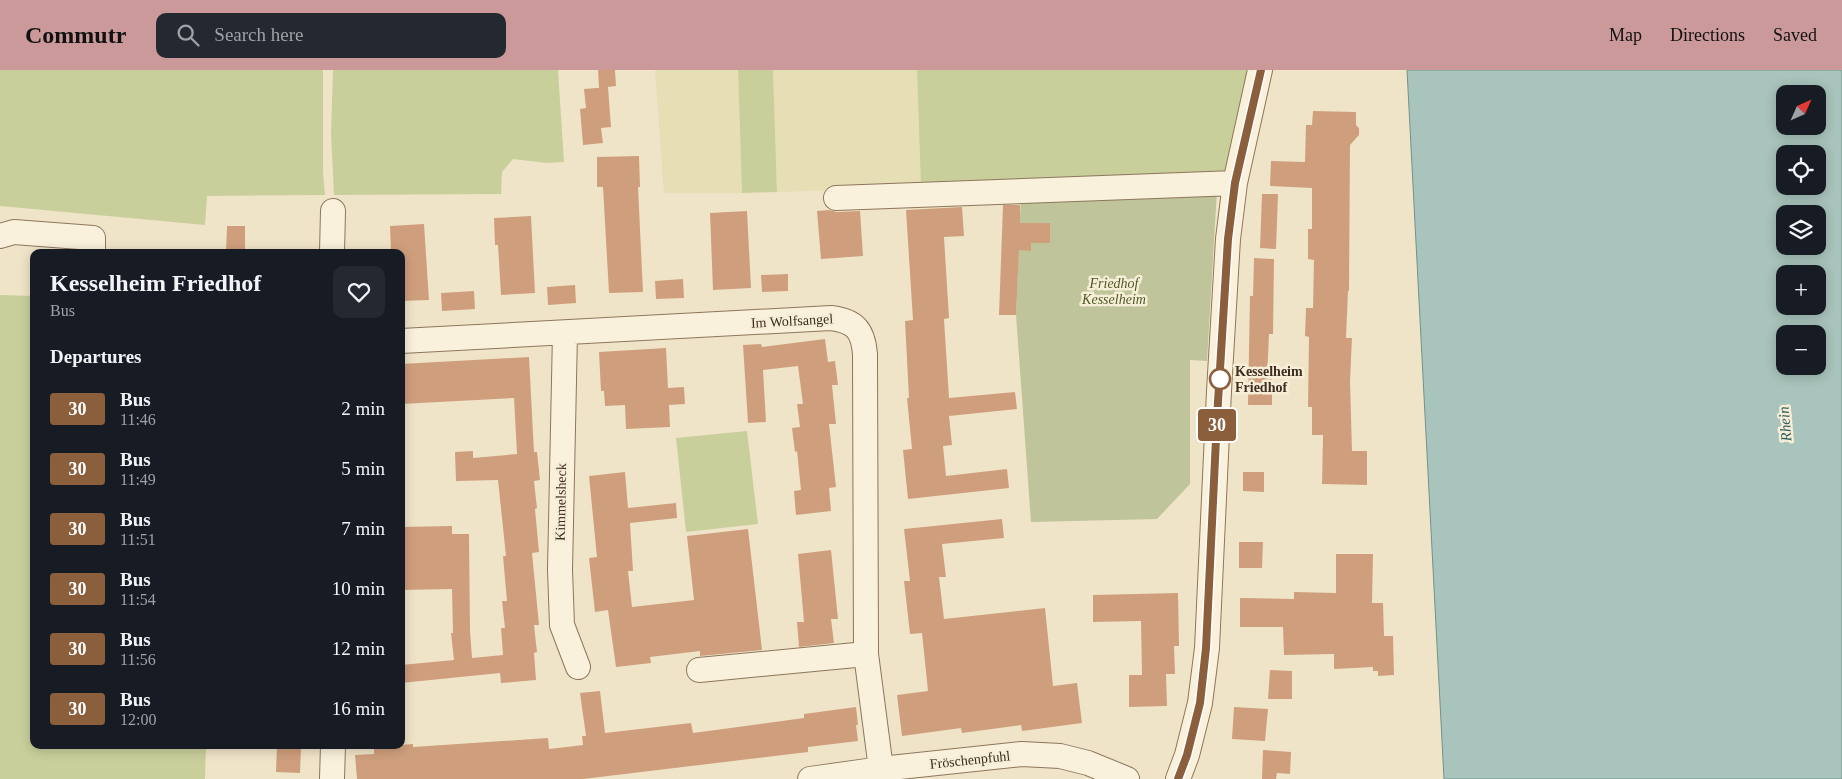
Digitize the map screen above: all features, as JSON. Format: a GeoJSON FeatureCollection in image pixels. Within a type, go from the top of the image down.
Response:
{"type":"FeatureCollection","features":[{"type":"Feature","properties":{"kind":"street"},"geometry":{"type":"LineString","coordinates":[[1178,779],[1187,755],[1200,703],[1206,648],[1228,249],[1235,183],[1260,70]]}},
{"type":"Feature","properties":{"kind":"street"},"geometry":{"type":"LineString","coordinates":[[836,198],[1235,183]]}},
{"type":"Feature","properties":{"kind":"street"},"geometry":{"type":"LineString","coordinates":[[332,249],[333,211]]}},
{"type":"Feature","properties":{"kind":"street"},"geometry":{"type":"LineString","coordinates":[[0,236],[14,232],[93,238],[93,249]]}},
{"type":"Feature","properties":{"kind":"street","name":"Im Wolfsangel"},"geometry":{"type":"LineString","coordinates":[[405,341],[831,318],[844,319],[856,326],[864,339],[866,354],[866,654],[881,769]]}},
{"type":"Feature","properties":{"kind":"street","name":"Kimmelsheck"},"geometry":{"type":"LineString","coordinates":[[565,333],[560,570],[562,625],[578,667]]}},
{"type":"Feature","properties":{"kind":"street"},"geometry":{"type":"LineString","coordinates":[[699,670],[866,654]]}},
{"type":"Feature","properties":{"kind":"street"},"geometry":{"type":"LineString","coordinates":[[332,779],[333,749]]}},
{"type":"Feature","properties":{"kind":"street","name":"Fröschenpfuhl"},"geometry":{"type":"LineString","coordinates":[[810,779],[881,769],[1022,754],[1060,756],[1088,763],[1127,779]]}},
{"type":"Feature","properties":{"kind":"shaded area"},"geometry":{"type":"Polygon","coordinates":[[[655,70],[738,70],[742,193],[664,193],[655,70]]]}},
{"type":"Feature","properties":{"kind":"shaded area"},"geometry":{"type":"Polygon","coordinates":[[[773,70],[917,70],[921,188],[777,192],[773,70]]]}},
{"type":"Feature","properties":{"kind":"green space"},"geometry":{"type":"Polygon","coordinates":[[[0,70],[323,70],[323,172],[325,195],[207,196],[205,225],[0,206],[0,70]]]}},
{"type":"Feature","properties":{"kind":"green space"},"geometry":{"type":"Polygon","coordinates":[[[333,70],[558,70],[564,162],[546,163],[513,159],[502,172],[501,194],[334,195],[331,134],[333,70]]]}},
{"type":"Feature","properties":{"kind":"green space"},"geometry":{"type":"Polygon","coordinates":[[[738,70],[773,70],[777,192],[742,193],[738,70]]]}},
{"type":"Feature","properties":{"kind":"green space"},"geometry":{"type":"Polygon","coordinates":[[[917,70],[1253,70],[1229,177],[921,188],[917,70]]]}},
{"type":"Feature","properties":{"kind":"green space","name":"Friedhof Kesselheim"},"geometry":{"type":"Polygon","coordinates":[[[1217,190],[1207,361],[1190,360],[1190,484],[1157,519],[1031,522],[1016,315],[1021,195],[1217,190]]]}},
{"type":"Feature","properties":{"kind":"green space"},"geometry":{"type":"Polygon","coordinates":[[[0,295],[30,296],[30,749],[206,749],[205,779],[0,779],[0,295]]]}},
{"type":"Feature","properties":{"kind":"green space"},"geometry":{"type":"Polygon","coordinates":[[[747,431],[758,524],[686,532],[676,438],[747,431]]]}},
{"type":"Feature","properties":{"kind":"water","name":"Rhein"},"geometry":{"type":"Polygon","coordinates":[[[1407,70],[1842,70],[1842,779],[1444,779],[1407,70]]]}},
{"type":"Feature","properties":{"kind":"building"},"geometry":{"type":"Polygon","coordinates":[[[598,70],[615,70],[616,86],[599,88],[598,70]]]}},
{"type":"Feature","properties":{"kind":"building"},"geometry":{"type":"Polygon","coordinates":[[[608,87],[611,127],[601,128],[603,143],[583,145],[580,109],[586,108],[584,89],[608,87]]]}},
{"type":"Feature","properties":{"kind":"building"},"geometry":{"type":"Polygon","coordinates":[[[1313,111],[1356,112],[1356,125],[1359,128],[1359,135],[1350,145],[1349,291],[1346,338],[1352,338],[1350,381],[1352,451],[1367,451],[1367,485],[1322,484],[1323,435],[1312,435],[1312,407],[1308,407],[1309,337],[1305,336],[1306,308],[1313,308],[1314,260],[1308,259],[1308,229],[1312,229],[1312,188],[1270,186],[1271,161],[1305,162],[1306,125],[1312,125],[1313,111]]]}},
{"type":"Feature","properties":{"kind":"building"},"geometry":{"type":"Polygon","coordinates":[[[639,156],[640,187],[638,187],[643,292],[609,293],[603,187],[597,187],[597,157],[639,156]]]}},
{"type":"Feature","properties":{"kind":"building"},"geometry":{"type":"Polygon","coordinates":[[[1262,194],[1278,194],[1276,249],[1260,248],[1262,194]]]}},
{"type":"Feature","properties":{"kind":"building"},"geometry":{"type":"Polygon","coordinates":[[[1003,205],[1020,205],[1020,223],[1050,223],[1050,243],[1031,243],[1031,251],[1019,250],[1016,315],[999,315],[1003,205]]]}},
{"type":"Feature","properties":{"kind":"building"},"geometry":{"type":"Polygon","coordinates":[[[962,207],[964,236],[944,237],[949,318],[944,319],[949,398],[1015,392],[1017,409],[949,416],[952,445],[943,446],[946,476],[1007,469],[1009,488],[908,499],[903,450],[912,449],[907,398],[909,398],[905,321],[913,320],[906,210],[962,207]]]}},
{"type":"Feature","properties":{"kind":"building"},"geometry":{"type":"Polygon","coordinates":[[[829,210],[837,212],[860,211],[863,256],[821,259],[817,211],[829,210]]]}},
{"type":"Feature","properties":{"kind":"building"},"geometry":{"type":"Polygon","coordinates":[[[747,211],[751,288],[713,290],[710,213],[747,211]]]}},
{"type":"Feature","properties":{"kind":"building"},"geometry":{"type":"Polygon","coordinates":[[[531,216],[535,293],[501,295],[498,245],[495,245],[494,218],[531,216]]]}},
{"type":"Feature","properties":{"kind":"building"},"geometry":{"type":"Polygon","coordinates":[[[424,224],[429,300],[405,301],[405,249],[391,249],[390,226],[424,224]]]}},
{"type":"Feature","properties":{"kind":"building"},"geometry":{"type":"Polygon","coordinates":[[[227,226],[245,226],[245,249],[226,249],[227,226]]]}},
{"type":"Feature","properties":{"kind":"building"},"geometry":{"type":"Polygon","coordinates":[[[1254,258],[1274,259],[1273,334],[1269,334],[1267,379],[1272,379],[1272,405],[1248,405],[1250,296],[1253,296],[1254,258]]]}},
{"type":"Feature","properties":{"kind":"building"},"geometry":{"type":"Polygon","coordinates":[[[788,274],[788,291],[762,292],[761,275],[788,274]]]}},
{"type":"Feature","properties":{"kind":"building"},"geometry":{"type":"Polygon","coordinates":[[[683,279],[684,298],[656,299],[655,281],[683,279]]]}},
{"type":"Feature","properties":{"kind":"building"},"geometry":{"type":"Polygon","coordinates":[[[575,285],[576,303],[548,305],[547,287],[575,285]]]}},
{"type":"Feature","properties":{"kind":"building"},"geometry":{"type":"Polygon","coordinates":[[[474,291],[475,309],[442,311],[441,293],[474,291]]]}},
{"type":"Feature","properties":{"kind":"building"},"geometry":{"type":"Polygon","coordinates":[[[825,339],[828,362],[835,361],[838,385],[832,385],[836,424],[829,424],[836,487],[829,488],[831,511],[796,515],[794,491],[801,490],[797,451],[795,452],[792,428],[800,427],[797,404],[803,404],[798,366],[763,370],[766,422],[748,423],[743,345],[761,344],[762,347],[825,339]]]}},
{"type":"Feature","properties":{"kind":"building"},"geometry":{"type":"Polygon","coordinates":[[[666,348],[668,388],[684,387],[685,404],[669,405],[670,427],[626,429],[625,405],[605,406],[604,391],[601,391],[599,352],[666,348]]]}},
{"type":"Feature","properties":{"kind":"building"},"geometry":{"type":"Polygon","coordinates":[[[529,357],[534,452],[537,452],[540,480],[534,481],[539,552],[532,553],[539,625],[534,625],[537,652],[534,653],[536,680],[501,683],[500,673],[405,683],[405,665],[454,660],[451,633],[453,633],[452,589],[405,590],[405,527],[452,526],[452,534],[469,534],[472,658],[503,655],[501,628],[505,628],[502,601],[507,601],[503,556],[506,556],[498,480],[456,481],[455,452],[473,451],[473,458],[517,454],[514,398],[405,404],[405,364],[529,357]]]}},
{"type":"Feature","properties":{"kind":"building"},"geometry":{"type":"Polygon","coordinates":[[[625,472],[628,508],[676,503],[677,518],[630,523],[633,571],[628,571],[632,607],[694,600],[687,536],[748,529],[762,650],[700,656],[700,651],[650,657],[651,663],[616,667],[608,610],[595,612],[589,558],[597,557],[589,476],[625,472]]]}},
{"type":"Feature","properties":{"kind":"building"},"geometry":{"type":"Polygon","coordinates":[[[1243,472],[1264,472],[1264,492],[1243,491],[1243,472]]]}},
{"type":"Feature","properties":{"kind":"building"},"geometry":{"type":"Polygon","coordinates":[[[1002,519],[1004,538],[942,544],[946,577],[939,577],[944,619],[1045,608],[1053,686],[1077,683],[1082,723],[1022,731],[1021,725],[962,733],[961,728],[902,736],[897,695],[928,691],[922,633],[910,634],[904,581],[910,581],[904,529],[1002,519]]]}},
{"type":"Feature","properties":{"kind":"building"},"geometry":{"type":"Polygon","coordinates":[[[1239,542],[1263,542],[1262,568],[1239,568],[1239,542]]]}},
{"type":"Feature","properties":{"kind":"building"},"geometry":{"type":"Polygon","coordinates":[[[831,550],[838,619],[831,619],[834,643],[799,647],[797,622],[804,622],[798,554],[831,550]]]}},
{"type":"Feature","properties":{"kind":"building"},"geometry":{"type":"Polygon","coordinates":[[[1336,554],[1373,554],[1372,603],[1383,603],[1384,636],[1393,636],[1394,675],[1378,676],[1378,671],[1373,671],[1373,667],[1334,669],[1334,654],[1284,655],[1283,627],[1240,627],[1240,598],[1294,599],[1294,592],[1336,593],[1336,554]]]}},
{"type":"Feature","properties":{"kind":"building"},"geometry":{"type":"Polygon","coordinates":[[[1178,593],[1179,646],[1174,646],[1175,674],[1166,674],[1167,706],[1129,707],[1129,675],[1142,675],[1141,621],[1093,622],[1093,595],[1178,593]]]}},
{"type":"Feature","properties":{"kind":"building"},"geometry":{"type":"Polygon","coordinates":[[[1270,670],[1292,671],[1292,699],[1268,699],[1270,670]]]}},
{"type":"Feature","properties":{"kind":"building"},"geometry":{"type":"Polygon","coordinates":[[[600,691],[605,733],[691,723],[693,733],[804,718],[804,714],[856,707],[858,741],[808,747],[808,752],[583,779],[357,779],[355,755],[374,754],[374,749],[405,749],[405,745],[413,744],[413,747],[548,738],[549,749],[583,745],[582,736],[586,736],[580,693],[600,691]]]}},
{"type":"Feature","properties":{"kind":"building"},"geometry":{"type":"Polygon","coordinates":[[[1234,707],[1268,709],[1265,741],[1232,739],[1234,707]]]}},
{"type":"Feature","properties":{"kind":"building"},"geometry":{"type":"Polygon","coordinates":[[[277,749],[301,749],[300,773],[276,772],[277,749]]]}},
{"type":"Feature","properties":{"kind":"building"},"geometry":{"type":"Polygon","coordinates":[[[1263,750],[1291,752],[1290,774],[1277,773],[1276,779],[1262,779],[1263,750]]]}},
{"type":"Feature","properties":{"kind":"bus line","name":"30"},"geometry":{"type":"LineString","coordinates":[[1178,779],[1187,755],[1200,703],[1206,648],[1228,239],[1235,183],[1261,70]]}},
{"type":"Feature","properties":{"kind":"place","name":"Kesselheim Friedhof"},"geometry":{"type":"Point","coordinates":[1220,379]}}]}
